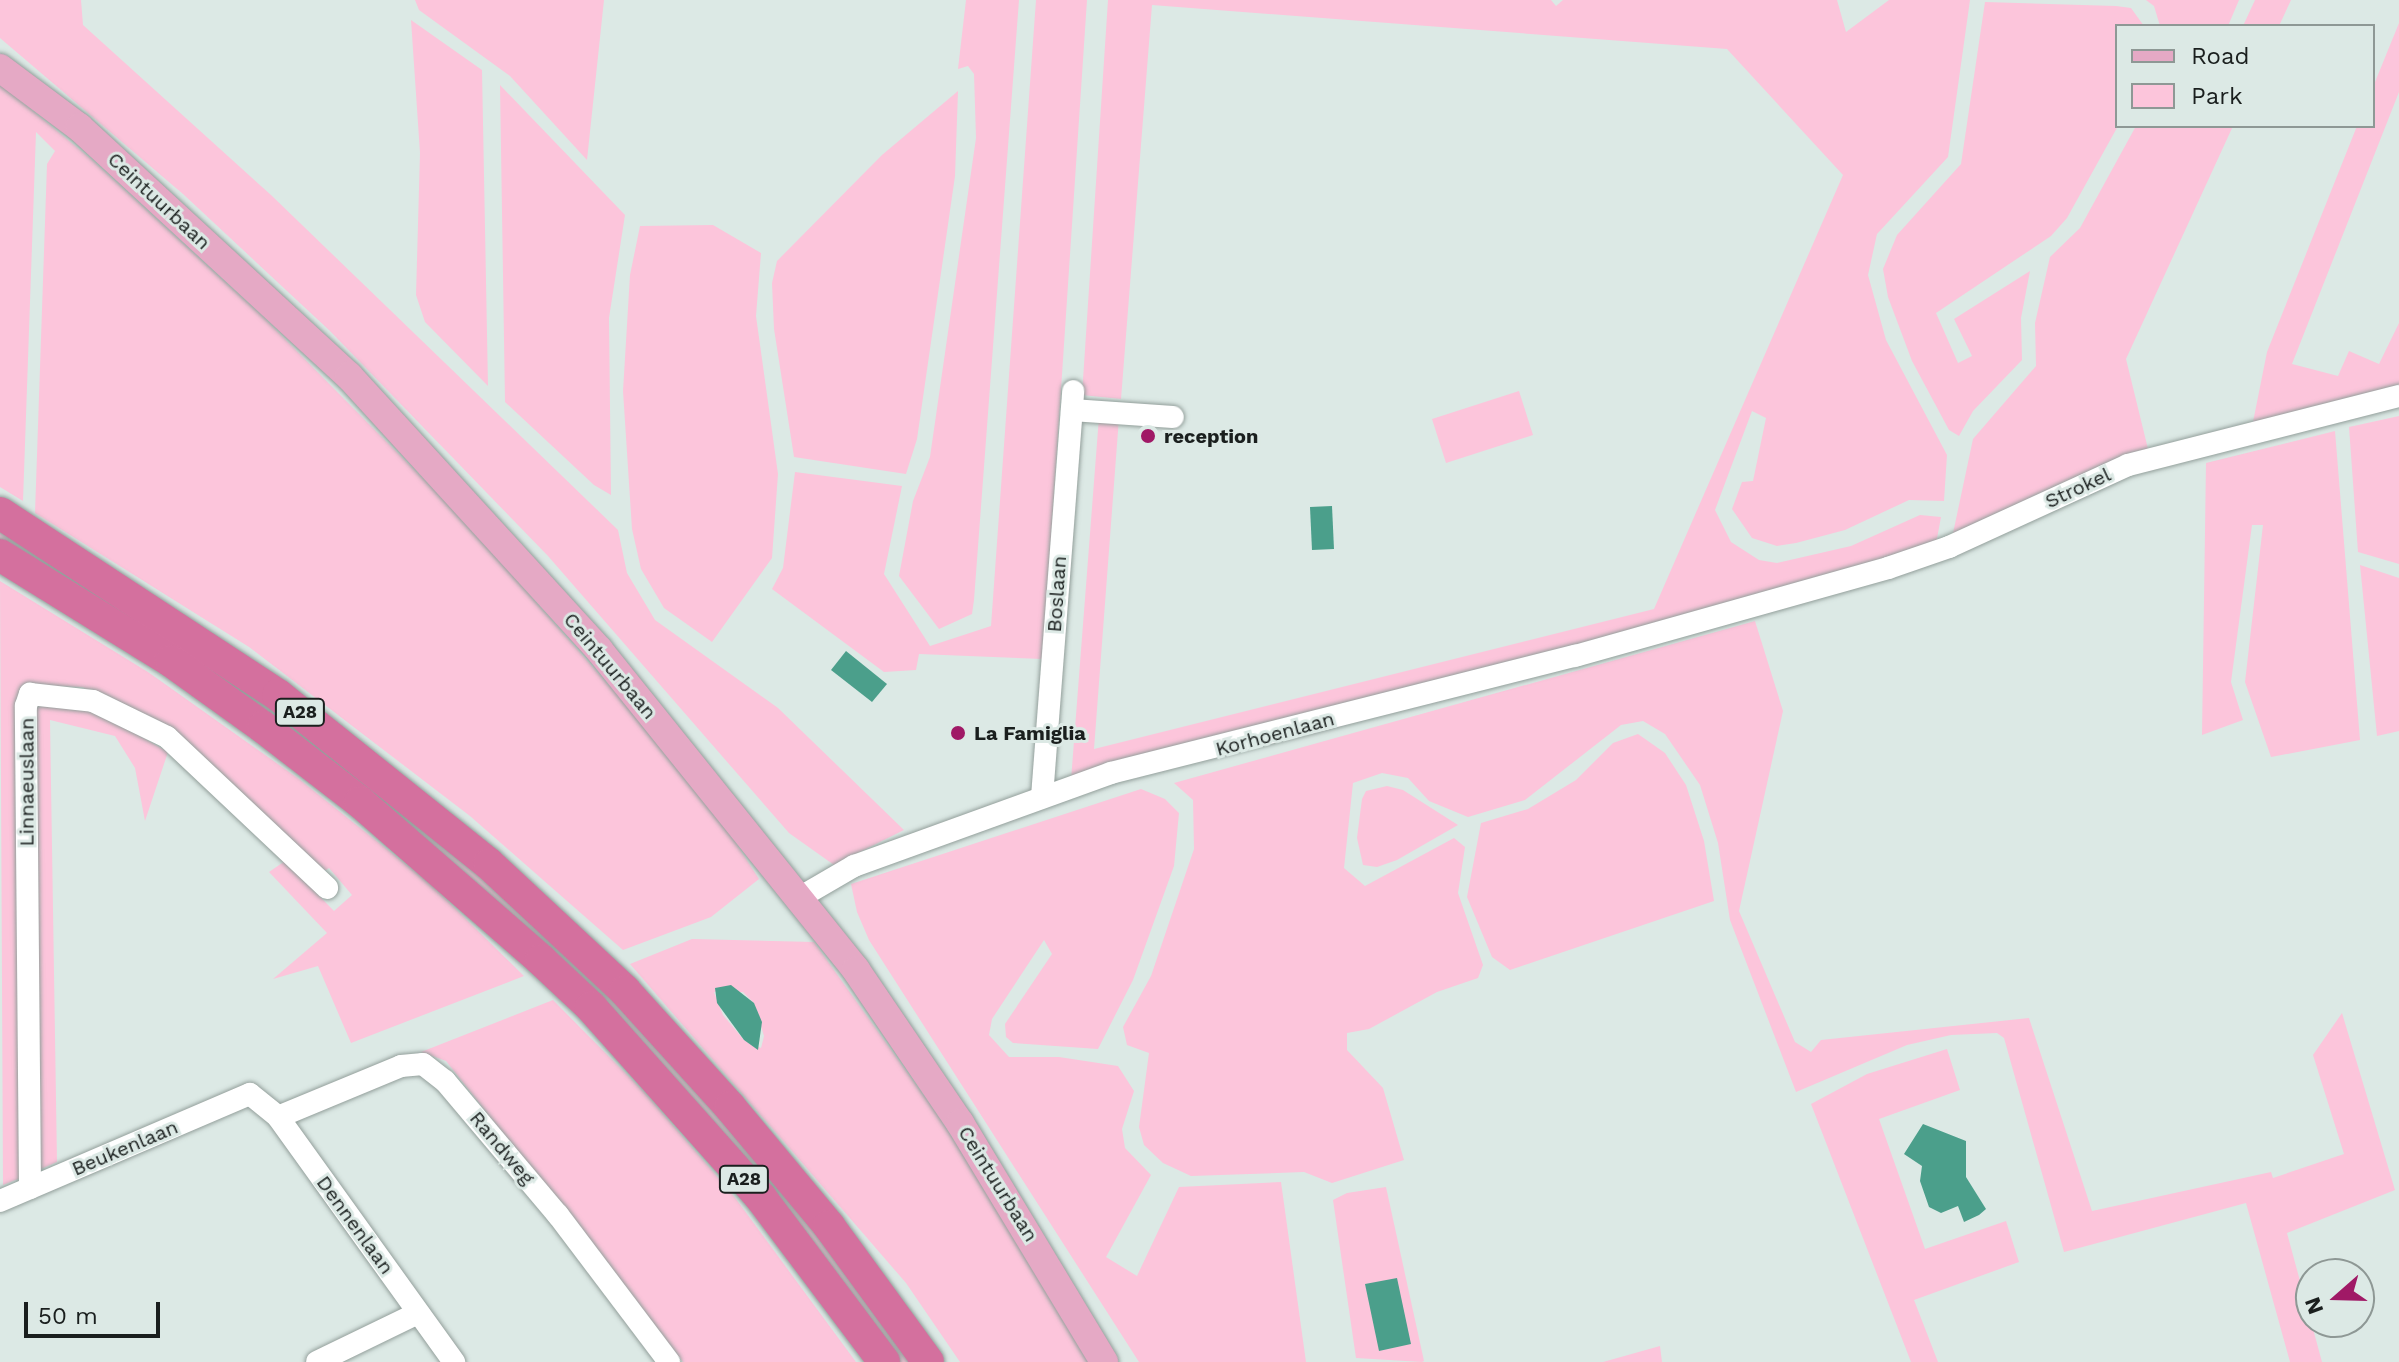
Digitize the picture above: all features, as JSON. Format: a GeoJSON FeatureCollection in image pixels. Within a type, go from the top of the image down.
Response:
{"type":"FeatureCollection","features":[{"type":"Feature","properties":{"kind":"highway","name":"A28"},"geometry":{"type":"LineString","coordinates":[[0,513],[278,695],[409,796],[575,944],[625,991],[809,1202],[928,1362]]}},
{"type":"Feature","properties":{"kind":"highway","name":"A28"},"geometry":{"type":"LineString","coordinates":[[0,555],[171,661],[263,727],[360,802],[541,960],[591,1007],[761,1198],[884,1362]]}},
{"type":"Feature","properties":{"kind":"main road","name":"Ceintuurbaan"},"geometry":{"type":"LineString","coordinates":[[0,68],[79,127],[349,376],[599,650],[856,970],[960,1123],[1104,1362]]}},
{"type":"Feature","properties":{"kind":"street","name":"Strokel"},"geometry":{"type":"LineString","coordinates":[[1765,604],[1949,547],[2128,465],[2399,396]]}},
{"type":"Feature","properties":{"kind":"street","name":"Boslaan"},"geometry":{"type":"LineString","coordinates":[[1042,797],[1072,400],[1173,417]]}},
{"type":"Feature","properties":{"kind":"street","name":"Korhoenlaan"},"geometry":{"type":"LineString","coordinates":[[799,898],[854,866],[1111,773],[1765,604]]}},
{"type":"Feature","properties":{"kind":"street","name":"Linnaeuslaan"},"geometry":{"type":"LineString","coordinates":[[30,1188],[26,706],[30,694],[93,701],[167,737],[327,888]]}},
{"type":"Feature","properties":{"kind":"street","name":"Randweg"},"geometry":{"type":"LineString","coordinates":[[278,1117],[401,1066],[423,1064],[445,1081],[558,1215],[669,1362]]}},
{"type":"Feature","properties":{"kind":"street","name":"Beukenlaan"},"geometry":{"type":"LineString","coordinates":[[0,1201],[250,1094]]}},
{"type":"Feature","properties":{"kind":"street","name":"Dennenlaan"},"geometry":{"type":"LineString","coordinates":[[250,1094],[278,1117],[454,1362]]}},
{"type":"Feature","properties":{"kind":"street"},"geometry":{"type":"LineString","coordinates":[[317,1362],[418,1313]]}},
{"type":"Feature","properties":{"kind":"green space"},"geometry":{"type":"Polygon","coordinates":[[[0,0],[81,0],[83,25],[271,195],[618,530],[627,573],[655,620],[778,708],[904,830],[834,865],[789,833],[548,556],[329,330],[183,194],[0,38],[0,0]]]}},
{"type":"Feature","properties":{"kind":"green space"},"geometry":{"type":"Polygon","coordinates":[[[415,0],[604,0],[587,160],[510,76],[419,10],[415,0]]]}},
{"type":"Feature","properties":{"kind":"green space"},"geometry":{"type":"Polygon","coordinates":[[[966,0],[1019,0],[974,600],[972,614],[939,629],[899,576],[913,501],[930,457],[976,138],[974,74],[968,66],[958,69],[966,0]]]}},
{"type":"Feature","properties":{"kind":"green space"},"geometry":{"type":"Polygon","coordinates":[[[1036,0],[1087,0],[1043,659],[919,654],[916,670],[884,672],[772,589],[783,568],[795,472],[902,486],[884,574],[930,646],[991,626],[1036,0]]]}},
{"type":"Feature","properties":{"kind":"green space"},"geometry":{"type":"Polygon","coordinates":[[[1108,0],[1551,0],[1556,6],[1563,0],[1837,0],[1846,32],[1889,0],[1970,0],[1948,157],[1877,234],[1868,275],[1886,340],[1947,455],[1944,501],[1909,500],[1845,530],[1796,543],[1777,546],[1752,538],[1732,509],[1742,482],[1753,481],[1766,418],[1752,411],[1715,510],[1731,542],[1759,560],[1777,563],[1851,546],[1920,515],[1941,517],[1936,544],[1874,566],[1071,780],[1099,417],[1119,418],[1094,749],[1654,609],[1843,175],[1727,49],[1152,5],[1121,399],[1082,395],[1108,0]]]}},
{"type":"Feature","properties":{"kind":"green space"},"geometry":{"type":"Polygon","coordinates":[[[2146,0],[2239,0],[2229,24],[2159,24],[2154,6],[2146,0]]]}},
{"type":"Feature","properties":{"kind":"green space"},"geometry":{"type":"Polygon","coordinates":[[[2255,0],[2291,0],[2280,24],[2244,24],[2255,0]]]}},
{"type":"Feature","properties":{"kind":"green space"},"geometry":{"type":"Polygon","coordinates":[[[1985,2],[2131,8],[2143,24],[2115,24],[2117,128],[2067,218],[2051,236],[1936,313],[1958,363],[1972,356],[1954,319],[2030,271],[2021,318],[2022,360],[1973,411],[1959,436],[1949,430],[1912,361],[1888,297],[1883,269],[1897,235],[1961,164],[1985,2]]]}},
{"type":"Feature","properties":{"kind":"green space"},"geometry":{"type":"Polygon","coordinates":[[[411,20],[482,70],[488,386],[425,322],[416,295],[420,153],[411,20]]]}},
{"type":"Feature","properties":{"kind":"green space"},"geometry":{"type":"Polygon","coordinates":[[[2399,23],[2399,92],[2292,364],[2338,376],[2349,351],[2379,364],[2399,323],[2399,390],[2252,427],[2267,352],[2356,128],[2375,128],[2375,82],[2399,23]]]}},
{"type":"Feature","properties":{"kind":"green space"},"geometry":{"type":"Polygon","coordinates":[[[0,84],[91,159],[261,315],[462,518],[704,794],[759,879],[711,917],[623,950],[470,816],[249,647],[35,513],[47,164],[55,151],[36,132],[23,501],[0,487],[0,84]]]}},
{"type":"Feature","properties":{"kind":"green space"},"geometry":{"type":"Polygon","coordinates":[[[500,85],[625,215],[609,318],[611,495],[594,485],[505,402],[500,85]]]}},
{"type":"Feature","properties":{"kind":"green space"},"geometry":{"type":"Polygon","coordinates":[[[958,91],[955,176],[917,439],[906,474],[794,457],[774,329],[772,283],[777,261],[882,155],[958,91]]]}},
{"type":"Feature","properties":{"kind":"green space"},"geometry":{"type":"Polygon","coordinates":[[[2135,128],[2232,128],[2126,359],[2149,453],[1952,538],[1973,439],[2036,366],[2035,323],[2050,257],[2080,228],[2135,128]]]}},
{"type":"Feature","properties":{"kind":"green space"},"geometry":{"type":"Polygon","coordinates":[[[713,225],[761,253],[756,316],[778,474],[772,558],[712,642],[664,608],[641,569],[632,529],[623,391],[630,275],[640,226],[713,225]]]}},
{"type":"Feature","properties":{"kind":"green space"},"geometry":{"type":"Polygon","coordinates":[[[1519,391],[1533,435],[1446,463],[1432,419],[1519,391]]]}},
{"type":"Feature","properties":{"kind":"green space"},"geometry":{"type":"Polygon","coordinates":[[[2399,416],[2399,564],[2358,552],[2349,427],[2399,416]]]}},
{"type":"Feature","properties":{"kind":"green space"},"geometry":{"type":"Polygon","coordinates":[[[2335,431],[2360,740],[2271,757],[2245,682],[2263,525],[2252,525],[2231,682],[2243,720],[2202,735],[2206,463],[2335,431]]]}},
{"type":"Feature","properties":{"kind":"green space"},"geometry":{"type":"Polygon","coordinates":[[[0,528],[332,747],[568,951],[779,1181],[916,1362],[897,1362],[593,1000],[0,544],[0,528]]]}},
{"type":"Feature","properties":{"kind":"green space"},"geometry":{"type":"Polygon","coordinates":[[[2360,565],[2399,578],[2399,731],[2377,736],[2360,565]]]}},
{"type":"Feature","properties":{"kind":"green space"},"geometry":{"type":"Polygon","coordinates":[[[0,581],[148,672],[299,779],[429,883],[524,976],[351,1043],[318,966],[273,979],[327,933],[269,872],[285,861],[334,911],[352,895],[329,868],[318,875],[128,706],[82,687],[23,685],[16,700],[23,1177],[3,1185],[0,581]]]}},
{"type":"Feature","properties":{"kind":"green space"},"geometry":{"type":"Polygon","coordinates":[[[1755,621],[1783,711],[1739,911],[1795,1042],[1811,1052],[1821,1040],[2029,1018],[2092,1211],[2271,1172],[2273,1178],[2344,1154],[2313,1055],[2342,1013],[2395,1190],[2287,1233],[2295,1262],[2295,1338],[2315,1338],[2322,1362],[2290,1362],[2246,1203],[2064,1252],[2004,1038],[1997,1033],[1951,1035],[1907,1045],[1796,1092],[1730,920],[1718,843],[1700,785],[1665,734],[1643,721],[1621,725],[1525,800],[1468,817],[1429,801],[1408,778],[1382,773],[1353,783],[1344,868],[1365,886],[1454,838],[1465,847],[1458,893],[1483,965],[1478,978],[1437,992],[1369,1029],[1347,1033],[1347,1050],[1383,1088],[1404,1160],[1332,1183],[1304,1172],[1191,1176],[1163,1163],[1144,1145],[1139,1127],[1149,1053],[1127,1045],[1123,1027],[1151,976],[1194,849],[1193,800],[1174,783],[1755,621]]]}},
{"type":"Feature","properties":{"kind":"green space"},"geometry":{"type":"Polygon","coordinates":[[[80,702],[168,752],[145,821],[135,768],[115,736],[50,720],[57,1162],[34,1172],[32,703],[80,702]]]}},
{"type":"Feature","properties":{"kind":"green space"},"geometry":{"type":"Polygon","coordinates":[[[1638,734],[1665,753],[1686,785],[1704,841],[1714,901],[1510,970],[1492,957],[1467,897],[1481,823],[1528,809],[1576,780],[1613,743],[1638,734]]]}},
{"type":"Feature","properties":{"kind":"green space"},"geometry":{"type":"Polygon","coordinates":[[[1387,786],[1403,790],[1458,825],[1397,860],[1377,867],[1363,865],[1357,838],[1362,799],[1366,791],[1387,786]]]}},
{"type":"Feature","properties":{"kind":"green space"},"geometry":{"type":"Polygon","coordinates":[[[1141,789],[1165,799],[1179,813],[1174,866],[1133,980],[1098,1049],[1013,1043],[1006,1037],[1005,1024],[1052,954],[1044,940],[992,1019],[989,1035],[1009,1057],[1059,1057],[1118,1066],[1134,1091],[1122,1129],[1125,1148],[1151,1175],[1106,1257],[1137,1276],[1179,1187],[1281,1182],[1306,1362],[1139,1362],[869,940],[857,912],[851,884],[1141,789]]]}},
{"type":"Feature","properties":{"kind":"green space"},"geometry":{"type":"Polygon","coordinates":[[[692,939],[814,942],[939,1117],[1095,1362],[960,1362],[906,1283],[630,964],[692,939]],[[714,992],[723,1015],[744,1040],[761,1048],[764,1036],[754,1003],[743,992],[714,992]]]}},
{"type":"Feature","properties":{"kind":"green space"},"geometry":{"type":"Polygon","coordinates":[[[553,1000],[645,1093],[733,1195],[856,1362],[683,1362],[446,1061],[421,1052],[553,1000]]]}},
{"type":"Feature","properties":{"kind":"green space"},"geometry":{"type":"Polygon","coordinates":[[[1947,1049],[1960,1090],[1879,1119],[1925,1249],[2006,1221],[2019,1262],[1914,1300],[1938,1362],[1911,1362],[1811,1104],[1867,1074],[1947,1049]]]}},
{"type":"Feature","properties":{"kind":"green space"},"geometry":{"type":"Polygon","coordinates":[[[1386,1187],[1422,1362],[1356,1358],[1333,1200],[1347,1193],[1386,1187]]]}},
{"type":"Feature","properties":{"kind":"green space"},"geometry":{"type":"Polygon","coordinates":[[[1660,1346],[1662,1362],[1603,1362],[1660,1346]]]}},
{"type":"Feature","properties":{"kind":"shaded area"},"geometry":{"type":"Polygon","coordinates":[[[1332,506],[1334,549],[1312,550],[1310,507],[1332,506]]]}},
{"type":"Feature","properties":{"kind":"shaded area"},"geometry":{"type":"Polygon","coordinates":[[[846,651],[887,684],[872,702],[831,670],[846,651]]]}},
{"type":"Feature","properties":{"kind":"shaded area"},"geometry":{"type":"Polygon","coordinates":[[[731,985],[754,1003],[762,1022],[758,1050],[744,1040],[717,1003],[715,988],[731,985]]]}},
{"type":"Feature","properties":{"kind":"shaded area"},"geometry":{"type":"Polygon","coordinates":[[[1923,1124],[1966,1141],[1966,1177],[1986,1209],[1979,1215],[1964,1222],[1958,1206],[1941,1213],[1929,1207],[1920,1181],[1922,1166],[1904,1154],[1923,1124]]]}},
{"type":"Feature","properties":{"kind":"shaded area"},"geometry":{"type":"Polygon","coordinates":[[[1397,1278],[1411,1344],[1379,1351],[1365,1284],[1397,1278]]]}},
{"type":"Feature","properties":{"kind":"place","name":"reception"},"geometry":{"type":"Point","coordinates":[1148,436]}},
{"type":"Feature","properties":{"kind":"place","name":"La Famiglia"},"geometry":{"type":"Point","coordinates":[958,733]}}]}
